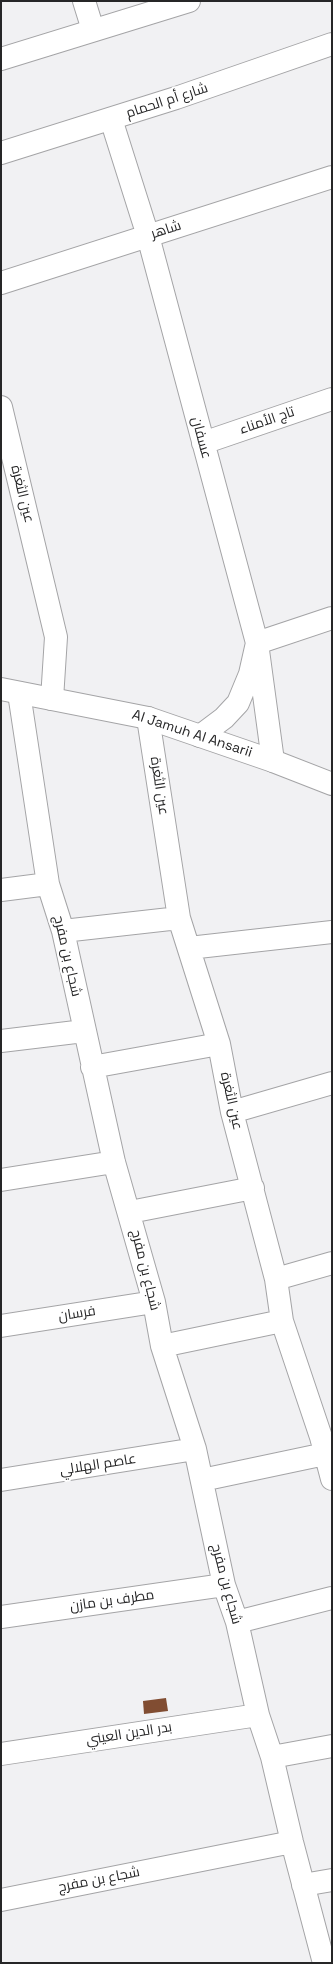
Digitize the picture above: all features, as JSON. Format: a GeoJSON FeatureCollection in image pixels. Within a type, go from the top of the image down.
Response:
{"type":"FeatureCollection","features":[{"type":"Feature","properties":{"kind":"street"},"geometry":{"type":"LineString","coordinates":[[84,1],[94,30]]}},
{"type":"Feature","properties":{"kind":"street"},"geometry":{"type":"LineString","coordinates":[[1,58],[189,1]]}},
{"type":"Feature","properties":{"kind":"street","name":"شارع أم الحمام"},"geometry":{"type":"LineString","coordinates":[[1,153],[176,98],[332,44]]}},
{"type":"Feature","properties":{"kind":"street","name":"عسفان"},"geometry":{"type":"LineString","coordinates":[[111,119],[148,236],[257,643],[273,761]]}},
{"type":"Feature","properties":{"kind":"street","name":"شاهر"},"geometry":{"type":"LineString","coordinates":[[1,283],[332,177]]}},
{"type":"Feature","properties":{"kind":"street","name":"تاج الأمناء"},"geometry":{"type":"LineString","coordinates":[[203,443],[332,399]]}},
{"type":"Feature","properties":{"kind":"street","name":"عين الثغرة"},"geometry":{"type":"LineString","coordinates":[[1,407],[56,637],[52,699]]}},
{"type":"Feature","properties":{"kind":"street"},"geometry":{"type":"LineString","coordinates":[[200,736],[224,718],[238,703],[250,674],[257,643],[332,618]]}},
{"type":"Feature","properties":{"kind":"street","name":"Al Jamuh Al Ansarii"},"geometry":{"type":"LineString","coordinates":[[10,691],[148,718],[273,761],[332,784]]}},
{"type":"Feature","properties":{"kind":"street","name":"شجاع بن مفرج"},"geometry":{"type":"LineString","coordinates":[[10,691],[48,884],[63,931],[114,1162],[130,1212],[154,1302],[162,1346],[195,1449],[224,1585],[237,1622],[258,1715],[272,1757],[292,1842],[324,1963]]}},
{"type":"Feature","properties":{"kind":"street","name":"عين الثغرة"},"geometry":{"type":"LineString","coordinates":[[148,718],[179,918],[219,1044],[232,1112],[276,1279],[282,1321],[326,1442],[332,1479]]}},
{"type":"Feature","properties":{"kind":"street"},"geometry":{"type":"LineString","coordinates":[[1,890],[48,884]]}},
{"type":"Feature","properties":{"kind":"street"},"geometry":{"type":"LineString","coordinates":[[63,931],[179,918]]}},
{"type":"Feature","properties":{"kind":"street"},"geometry":{"type":"LineString","coordinates":[[189,948],[332,932]]}},
{"type":"Feature","properties":{"kind":"street"},"geometry":{"type":"LineString","coordinates":[[1,1041],[84,1030]]}},
{"type":"Feature","properties":{"kind":"street"},"geometry":{"type":"LineString","coordinates":[[92,1067],[219,1044]]}},
{"type":"Feature","properties":{"kind":"street"},"geometry":{"type":"LineString","coordinates":[[232,1112],[332,1083]]}},
{"type":"Feature","properties":{"kind":"street"},"geometry":{"type":"LineString","coordinates":[[1,1180],[114,1162]]}},
{"type":"Feature","properties":{"kind":"street"},"geometry":{"type":"LineString","coordinates":[[130,1212],[253,1188]]}},
{"type":"Feature","properties":{"kind":"street"},"geometry":{"type":"LineString","coordinates":[[276,1279],[332,1263]]}},
{"type":"Feature","properties":{"kind":"street","name":"فرسان"},"geometry":{"type":"LineString","coordinates":[[1,1326],[154,1302]]}},
{"type":"Feature","properties":{"kind":"street"},"geometry":{"type":"LineString","coordinates":[[162,1346],[282,1321]]}},
{"type":"Feature","properties":{"kind":"street"},"geometry":{"type":"LineString","coordinates":[[202,1480],[326,1442]]}},
{"type":"Feature","properties":{"kind":"street","name":"عاصم الهلالي"},"geometry":{"type":"LineString","coordinates":[[1,1480],[195,1449]]}},
{"type":"Feature","properties":{"kind":"street","name":"مطرف بن مازن"},"geometry":{"type":"LineString","coordinates":[[1,1617],[224,1585]]}},
{"type":"Feature","properties":{"kind":"street"},"geometry":{"type":"LineString","coordinates":[[237,1622],[332,1598]]}},
{"type":"Feature","properties":{"kind":"street","name":"بدر الدين العيني"},"geometry":{"type":"LineString","coordinates":[[1,1754],[258,1715]]}},
{"type":"Feature","properties":{"kind":"street"},"geometry":{"type":"LineString","coordinates":[[272,1757],[332,1746]]}},
{"type":"Feature","properties":{"kind":"street","name":"شجاع بن مفرج"},"geometry":{"type":"LineString","coordinates":[[1,1900],[292,1842]]}},
{"type":"Feature","properties":{"kind":"street"},"geometry":{"type":"LineString","coordinates":[[303,1885],[332,1880]]}},
{"type":"Feature","properties":{"kind":"building"},"geometry":{"type":"Polygon","coordinates":[[[166,1698],[168,1711],[144,1714],[143,1701],[166,1698]]]}}]}
